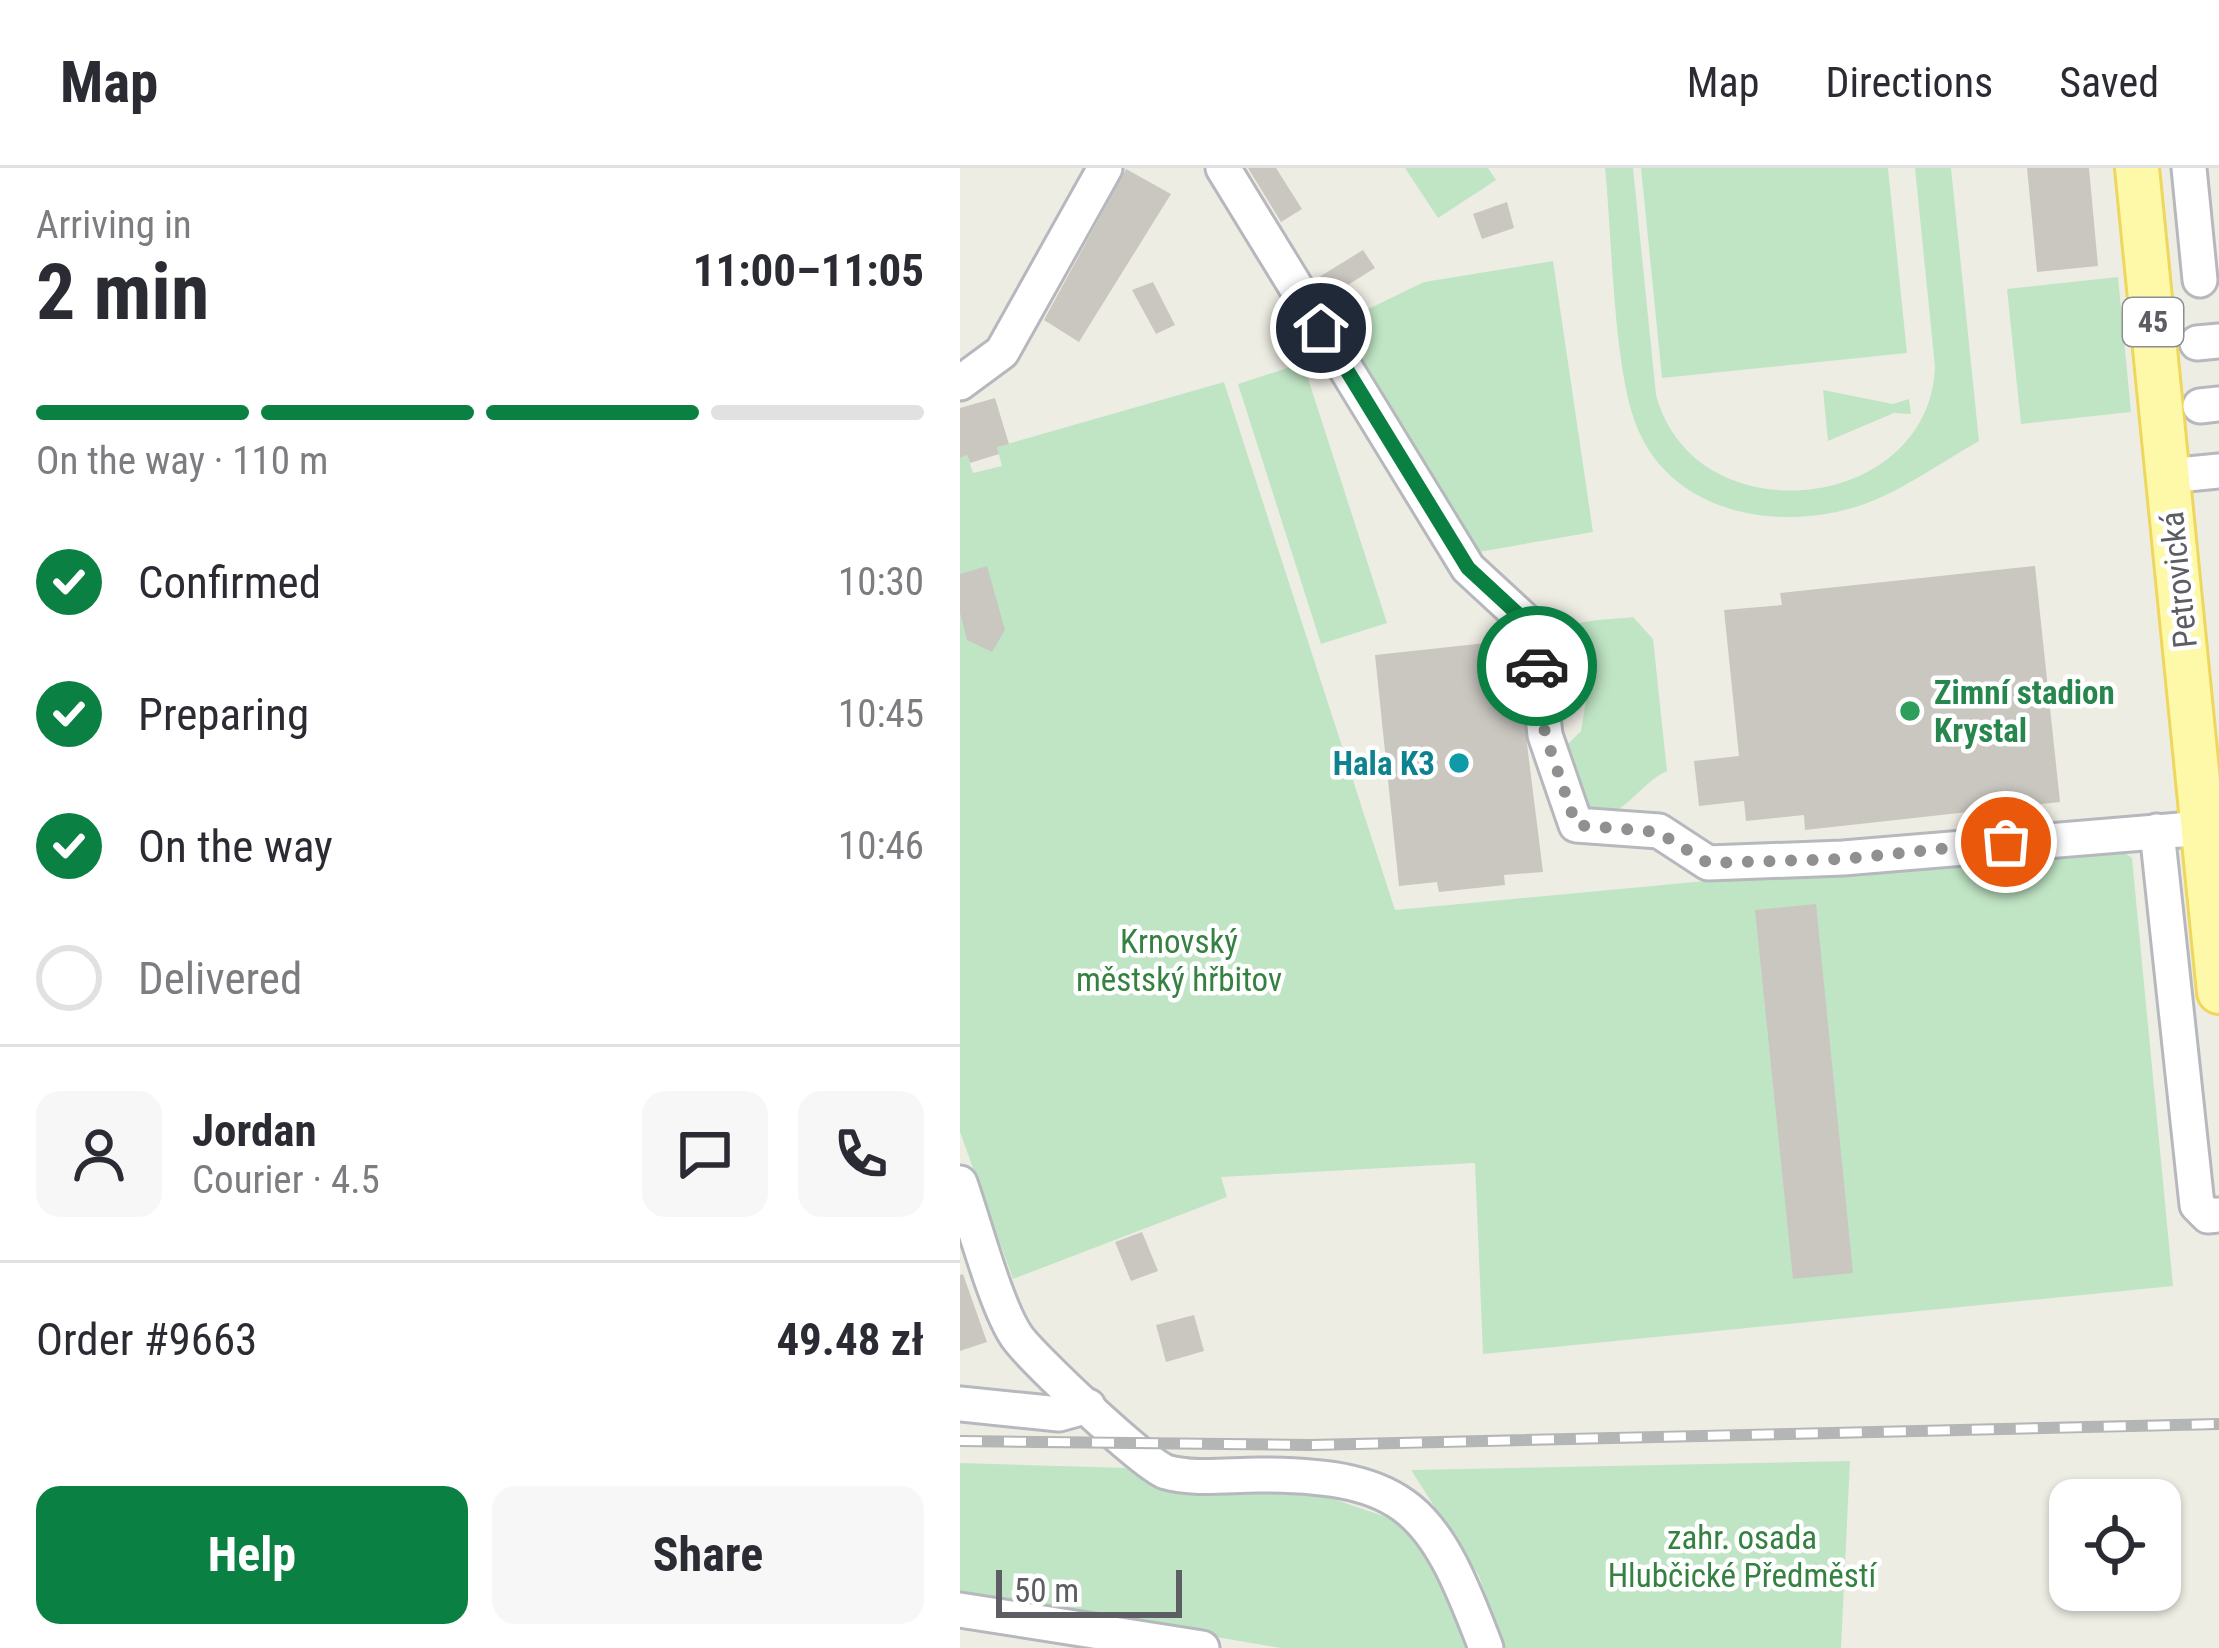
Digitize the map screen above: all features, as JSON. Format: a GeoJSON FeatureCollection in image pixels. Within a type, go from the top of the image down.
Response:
{"type":"FeatureCollection","features":[{"type":"Feature","properties":{"kind":"main road","name":"Petrovická"},"geometry":{"type":"LineString","coordinates":[[2137,168],[2219,992]]}},
{"type":"Feature","properties":{"kind":"street"},"geometry":{"type":"LineString","coordinates":[[960,383],[1002,352],[1105,168]]}},
{"type":"Feature","properties":{"kind":"street"},"geometry":{"type":"LineString","coordinates":[[1222,168],[1468,568],[1534,629],[1545,734],[1576,825],[1658,832],[1708,863],[1843,859],[2204,827]]}},
{"type":"Feature","properties":{"kind":"street"},"geometry":{"type":"LineString","coordinates":[[2150,286],[2210,279],[2188,168]]}},
{"type":"Feature","properties":{"kind":"street"},"geometry":{"type":"LineString","coordinates":[[2168,476],[2219,471]]}},
{"type":"Feature","properties":{"kind":"street"},"geometry":{"type":"LineString","coordinates":[[2158,831],[2197,1205],[2208,1216],[2219,1215]]}},
{"type":"Feature","properties":{"kind":"street"},"geometry":{"type":"LineString","coordinates":[[960,1183],[1016,1336],[1145,1460],[1166,1472],[1329,1475],[1388,1494],[1432,1532],[1463,1587],[1486,1648]]}},
{"type":"Feature","properties":{"kind":"street"},"geometry":{"type":"LineString","coordinates":[[960,1404],[1059,1414],[1088,1406]]}},
{"type":"Feature","properties":{"kind":"street"},"geometry":{"type":"LineString","coordinates":[[960,1610],[1202,1648]]}},
{"type":"Feature","properties":{"kind":"green space"},"geometry":{"type":"Polygon","coordinates":[[[1405,168],[1488,168],[1496,180],[1438,218],[1405,168]]]}},
{"type":"Feature","properties":{"kind":"green space"},"geometry":{"type":"Polygon","coordinates":[[[1605,168],[1633,168],[1656,395],[1679,441],[1715,472],[1759,488],[1808,490],[1854,478],[1894,454],[1923,416],[1935,367],[1915,168],[1951,168],[1979,441],[1890,493],[1825,514],[1756,515],[1693,493],[1667,473],[1646,446],[1632,413],[1617,326],[1605,168]]]}},
{"type":"Feature","properties":{"kind":"green space"},"geometry":{"type":"Polygon","coordinates":[[[1641,168],[1888,168],[1907,353],[1662,378],[1641,168]]]}},
{"type":"Feature","properties":{"kind":"green space"},"geometry":{"type":"Polygon","coordinates":[[[1553,261],[1593,532],[1473,553],[1349,349],[1366,341],[1362,312],[1424,282],[1553,261]]]}},
{"type":"Feature","properties":{"kind":"green space"},"geometry":{"type":"Polygon","coordinates":[[[2118,277],[2131,412],[2021,424],[2007,289],[2118,277]]]}},
{"type":"Feature","properties":{"kind":"green space"},"geometry":{"type":"Polygon","coordinates":[[[1303,363],[1387,623],[1321,644],[1238,384],[1303,363]]]}},
{"type":"Feature","properties":{"kind":"green space","name":"Krnovský městský hřbitov"},"geometry":{"type":"Polygon","coordinates":[[[1224,382],[1395,910],[2111,843],[2132,858],[2173,1286],[1483,1354],[1475,1163],[1221,1177],[1227,1197],[1013,1279],[960,1132],[960,458],[967,455],[973,473],[1002,466],[997,447],[1224,382]]]}},
{"type":"Feature","properties":{"kind":"green space"},"geometry":{"type":"Polygon","coordinates":[[[1823,390],[1893,404],[1909,399],[1911,414],[1894,413],[1828,441],[1823,390]]]}},
{"type":"Feature","properties":{"kind":"green space"},"geometry":{"type":"Polygon","coordinates":[[[1633,617],[1653,639],[1667,771],[1617,810],[1596,818],[1582,803],[1563,749],[1581,731],[1587,694],[1563,680],[1550,648],[1573,625],[1633,617]]]}},
{"type":"Feature","properties":{"kind":"green space","name":"zahr. osada Hlubčické Předměstí"},"geometry":{"type":"Polygon","coordinates":[[[1850,1461],[1841,1648],[1504,1648],[1479,1576],[1411,1470],[1850,1461]]]}},
{"type":"Feature","properties":{"kind":"green space"},"geometry":{"type":"Polygon","coordinates":[[[960,1463],[1128,1468],[1179,1484],[1290,1484],[1418,1528],[1472,1648],[1281,1648],[1045,1608],[960,1601],[960,1463]]]}},
{"type":"Feature","properties":{"kind":"building"},"geometry":{"type":"Polygon","coordinates":[[[1248,168],[1276,168],[1302,209],[1281,222],[1248,168]]]}},
{"type":"Feature","properties":{"kind":"building"},"geometry":{"type":"Polygon","coordinates":[[[2027,168],[2089,168],[2098,266],[2037,272],[2027,168]]]}},
{"type":"Feature","properties":{"kind":"building"},"geometry":{"type":"Polygon","coordinates":[[[1126,169],[1171,194],[1079,342],[1044,320],[1126,169]]]}},
{"type":"Feature","properties":{"kind":"building"},"geometry":{"type":"Polygon","coordinates":[[[1507,202],[1514,228],[1482,239],[1473,214],[1507,202]]]}},
{"type":"Feature","properties":{"kind":"building"},"geometry":{"type":"Polygon","coordinates":[[[1363,250],[1375,268],[1327,298],[1316,279],[1363,250]]]}},
{"type":"Feature","properties":{"kind":"building"},"geometry":{"type":"Polygon","coordinates":[[[1153,282],[1175,325],[1156,334],[1132,290],[1153,282]]]}},
{"type":"Feature","properties":{"kind":"building"},"geometry":{"type":"Polygon","coordinates":[[[995,398],[1009,444],[997,447],[999,454],[970,463],[967,455],[960,458],[960,408],[995,398]]]}},
{"type":"Feature","properties":{"kind":"building"},"geometry":{"type":"Polygon","coordinates":[[[987,566],[1005,630],[992,652],[967,640],[960,613],[960,574],[987,566]]]}},
{"type":"Feature","properties":{"kind":"building","name":"Zimní stadion Krystal"},"geometry":{"type":"Polygon","coordinates":[[[2035,566],[2060,802],[1805,830],[1804,815],[1746,821],[1744,801],[1699,806],[1694,761],[1739,756],[1724,610],[1782,605],[1780,593],[2035,566]]]}},
{"type":"Feature","properties":{"kind":"building","name":"Hala K3"},"geometry":{"type":"Polygon","coordinates":[[[1514,640],[1543,872],[1504,875],[1505,885],[1439,892],[1437,882],[1399,886],[1375,655],[1514,640]]]}},
{"type":"Feature","properties":{"kind":"building"},"geometry":{"type":"Polygon","coordinates":[[[1816,904],[1853,1273],[1793,1279],[1755,910],[1816,904]]]}},
{"type":"Feature","properties":{"kind":"building"},"geometry":{"type":"Polygon","coordinates":[[[1142,1232],[1158,1271],[1131,1281],[1115,1242],[1142,1232]]]}},
{"type":"Feature","properties":{"kind":"building"},"geometry":{"type":"Polygon","coordinates":[[[960,1275],[987,1342],[960,1351],[960,1275]]]}},
{"type":"Feature","properties":{"kind":"building"},"geometry":{"type":"Polygon","coordinates":[[[1194,1315],[1204,1351],[1166,1362],[1156,1325],[1194,1315]]]}},
{"type":"Feature","properties":{"kind":"railway"},"geometry":{"type":"LineString","coordinates":[[960,1441],[1310,1445],[2219,1424]]}},
{"type":"Feature","properties":{"kind":"way so far"},"geometry":{"type":"LineString","coordinates":[[1537,666],[1545,734],[1576,825],[1658,832],[1708,863],[1843,859],[2006,842]]}},
{"type":"Feature","properties":{"kind":"place","name":"Zimní stadion Krystal"},"geometry":{"type":"Point","coordinates":[1910,711]}},
{"type":"Feature","properties":{"kind":"place","name":"Hala K3"},"geometry":{"type":"Point","coordinates":[1459,763]}},
{"type":"Feature","properties":{"kind":"route"},"geometry":{"type":"LineString","coordinates":[[1321,328],[1468,568],[1534,629],[1537,666]]}}]}
